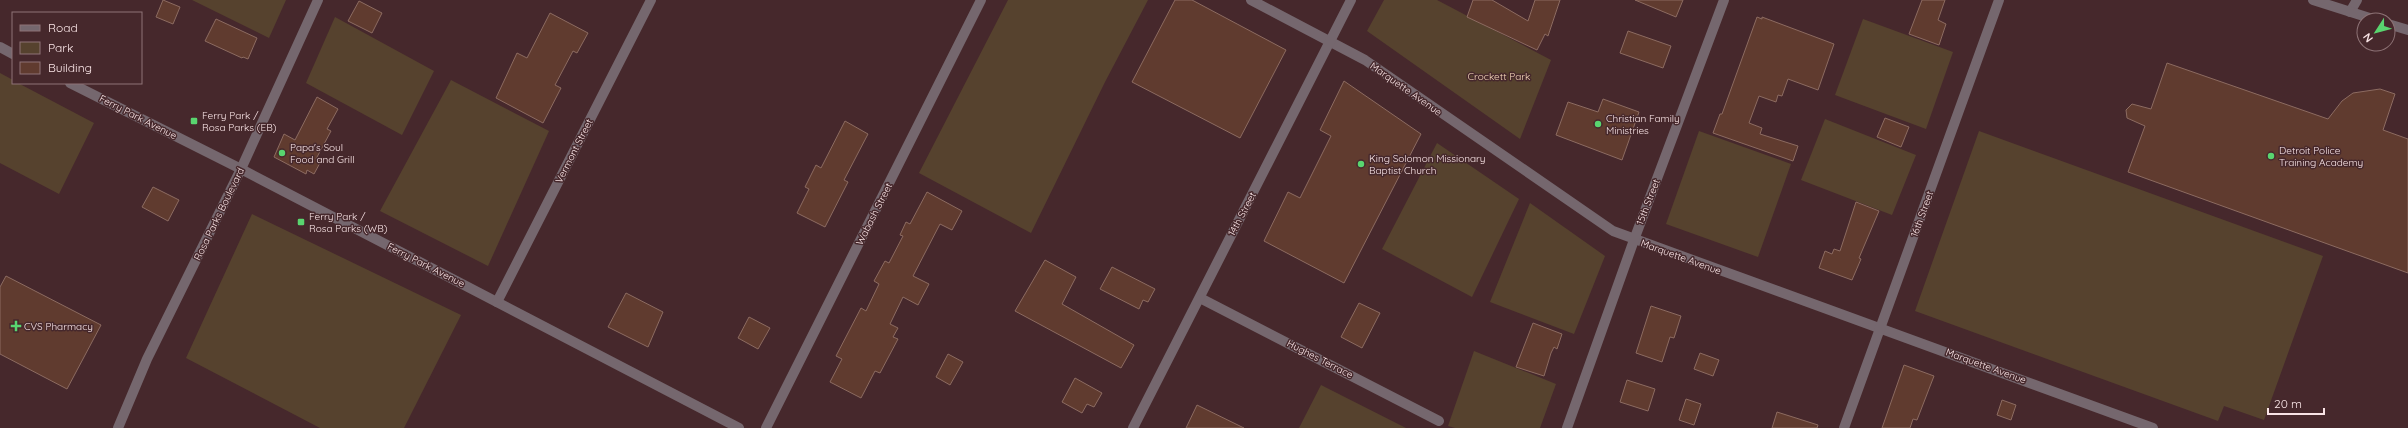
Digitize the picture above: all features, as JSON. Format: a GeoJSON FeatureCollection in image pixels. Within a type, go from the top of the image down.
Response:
{"type":"FeatureCollection","features":[{"type":"Feature","properties":{"kind":"street","name":"Rosa Parks Boulevard"},"geometry":{"type":"LineString","coordinates":[[118,428],[147,359],[241,169],[318,0]]}},
{"type":"Feature","properties":{"kind":"street","name":"Vermont Street"},"geometry":{"type":"LineString","coordinates":[[497,302],[651,0]]}},
{"type":"Feature","properties":{"kind":"street","name":"Wabash Street"},"geometry":{"type":"LineString","coordinates":[[766,428],[981,0]]}},
{"type":"Feature","properties":{"kind":"street","name":"Marquette Avenue"},"geometry":{"type":"LineString","coordinates":[[1251,0],[1365,60],[1613,231],[1634,240],[1881,328],[2153,428]]}},
{"type":"Feature","properties":{"kind":"street","name":"14th Street"},"geometry":{"type":"LineString","coordinates":[[1133,428],[1351,0]]}},
{"type":"Feature","properties":{"kind":"street","name":"15th Street"},"geometry":{"type":"LineString","coordinates":[[1567,428],[1634,240],[1724,0]]}},
{"type":"Feature","properties":{"kind":"street","name":"16th Street"},"geometry":{"type":"LineString","coordinates":[[1844,428],[1999,0]]}},
{"type":"Feature","properties":{"kind":"street"},"geometry":{"type":"LineString","coordinates":[[2312,0],[2356,14]]}},
{"type":"Feature","properties":{"kind":"street"},"geometry":{"type":"LineString","coordinates":[[2350,12],[2357,0]]}},
{"type":"Feature","properties":{"kind":"street"},"geometry":{"type":"LineString","coordinates":[[2396,26],[2408,30]]}},
{"type":"Feature","properties":{"kind":"street"},"geometry":{"type":"LineString","coordinates":[[0,47],[12,53]]}},
{"type":"Feature","properties":{"kind":"street","name":"Ferry Park Avenue"},"geometry":{"type":"LineString","coordinates":[[72,84],[241,169],[739,428]]}},
{"type":"Feature","properties":{"kind":"street","name":"Hughes Terrace"},"geometry":{"type":"LineString","coordinates":[[1200,298],[1439,421]]}},
{"type":"Feature","properties":{"kind":"green space"},"geometry":{"type":"Polygon","coordinates":[[[192,0],[286,0],[269,38],[192,0]]]}},
{"type":"Feature","properties":{"kind":"green space"},"geometry":{"type":"Polygon","coordinates":[[[1008,0],[1148,0],[1105,82],[1031,233],[919,173],[1008,0]]]}},
{"type":"Feature","properties":{"kind":"green space","name":"Crockett Park"},"geometry":{"type":"Polygon","coordinates":[[[1384,0],[1437,0],[1551,60],[1520,139],[1367,31],[1384,0]]]}},
{"type":"Feature","properties":{"kind":"green space"},"geometry":{"type":"Polygon","coordinates":[[[335,17],[434,71],[402,135],[306,83],[335,17]]]}},
{"type":"Feature","properties":{"kind":"green space"},"geometry":{"type":"Polygon","coordinates":[[[1863,19],[1953,52],[1926,129],[1835,95],[1863,19]]]}},
{"type":"Feature","properties":{"kind":"green space"},"geometry":{"type":"Polygon","coordinates":[[[0,73],[12,79],[12,84],[20,84],[94,123],[59,194],[0,163],[0,73]]]}},
{"type":"Feature","properties":{"kind":"green space"},"geometry":{"type":"Polygon","coordinates":[[[451,80],[549,131],[488,266],[380,211],[451,80]]]}},
{"type":"Feature","properties":{"kind":"green space"},"geometry":{"type":"Polygon","coordinates":[[[1825,119],[1916,155],[1892,215],[1801,180],[1825,119]]]}},
{"type":"Feature","properties":{"kind":"green space"},"geometry":{"type":"Polygon","coordinates":[[[1699,131],[1791,164],[1758,257],[1666,224],[1699,131]]]}},
{"type":"Feature","properties":{"kind":"green space"},"geometry":{"type":"Polygon","coordinates":[[[1979,131],[2323,256],[2264,420],[2224,406],[2218,421],[1915,311],[1979,131]]]}},
{"type":"Feature","properties":{"kind":"green space"},"geometry":{"type":"Polygon","coordinates":[[[1437,143],[1519,199],[1472,297],[1382,249],[1437,143]]]}},
{"type":"Feature","properties":{"kind":"green space"},"geometry":{"type":"Polygon","coordinates":[[[1530,203],[1605,256],[1574,334],[1490,302],[1530,203]]]}},
{"type":"Feature","properties":{"kind":"green space"},"geometry":{"type":"Polygon","coordinates":[[[252,214],[461,315],[404,428],[320,428],[186,358],[252,214]]]}},
{"type":"Feature","properties":{"kind":"green space"},"geometry":{"type":"Polygon","coordinates":[[[1474,351],[1556,384],[1540,428],[1455,428],[1448,426],[1474,351]]]}},
{"type":"Feature","properties":{"kind":"green space"},"geometry":{"type":"Polygon","coordinates":[[[1321,385],[1406,428],[1299,428],[1321,385]]]}},
{"type":"Feature","properties":{"kind":"building"},"geometry":{"type":"Polygon","coordinates":[[[163,0],[180,7],[173,24],[156,17],[163,0]]]}},
{"type":"Feature","properties":{"kind":"building"},"geometry":{"type":"Polygon","coordinates":[[[1175,0],[1192,0],[1286,50],[1240,138],[1132,82],[1175,0]]]}},
{"type":"Feature","properties":{"kind":"building"},"geometry":{"type":"Polygon","coordinates":[[[1473,0],[1492,0],[1528,21],[1535,0],[1560,0],[1548,36],[1545,34],[1537,50],[1467,17],[1473,0]]]}},
{"type":"Feature","properties":{"kind":"building"},"geometry":{"type":"Polygon","coordinates":[[[1635,0],[1683,0],[1676,17],[1635,0]]]}},
{"type":"Feature","properties":{"kind":"building"},"geometry":{"type":"Polygon","coordinates":[[[1922,0],[1945,0],[1938,20],[1946,24],[1939,45],[1909,34],[1922,0]]]}},
{"type":"Feature","properties":{"kind":"building"},"geometry":{"type":"Polygon","coordinates":[[[359,1],[382,13],[372,33],[348,21],[359,1]]]}},
{"type":"Feature","properties":{"kind":"building"},"geometry":{"type":"Polygon","coordinates":[[[550,13],[588,33],[577,53],[573,51],[555,85],[561,88],[543,123],[496,98],[517,53],[527,58],[550,13]]]}},
{"type":"Feature","properties":{"kind":"building"},"geometry":{"type":"Polygon","coordinates":[[[1757,17],[1762,19],[1762,17],[1834,44],[1818,90],[1788,79],[1782,96],[1778,95],[1776,102],[1759,96],[1749,123],[1762,128],[1760,134],[1798,146],[1793,161],[1713,133],[1720,114],[1722,114],[1757,17]]]}},
{"type":"Feature","properties":{"kind":"building"},"geometry":{"type":"Polygon","coordinates":[[[216,19],[257,38],[248,59],[242,58],[205,41],[216,19]]]}},
{"type":"Feature","properties":{"kind":"building"},"geometry":{"type":"Polygon","coordinates":[[[1628,31],[1671,46],[1663,68],[1620,53],[1628,31]]]}},
{"type":"Feature","properties":{"kind":"building","name":"Detroit Police Training Academy"},"geometry":{"type":"Polygon","coordinates":[[[2167,63],[2328,119],[2342,101],[2353,93],[2380,89],[2395,94],[2383,130],[2408,139],[2408,273],[2128,172],[2145,126],[2127,118],[2126,110],[2132,104],[2151,109],[2167,63]]]}},
{"type":"Feature","properties":{"kind":"building","name":"King Solomon Missionary Baptist Church"},"geometry":{"type":"Polygon","coordinates":[[[1344,81],[1421,134],[1344,283],[1264,241],[1288,192],[1300,198],[1331,136],[1320,130],[1344,81]]]}},
{"type":"Feature","properties":{"kind":"building"},"geometry":{"type":"Polygon","coordinates":[[[317,97],[338,109],[327,129],[331,131],[316,159],[321,161],[314,174],[307,170],[306,174],[274,157],[284,134],[295,140],[317,97]]]}},
{"type":"Feature","properties":{"kind":"building","name":"Christian Family Ministries"},"geometry":{"type":"Polygon","coordinates":[[[1603,99],[1639,112],[1622,160],[1556,135],[1568,102],[1598,112],[1603,99]]]}},
{"type":"Feature","properties":{"kind":"building"},"geometry":{"type":"Polygon","coordinates":[[[1885,118],[1909,127],[1901,147],[1877,137],[1885,118]]]}},
{"type":"Feature","properties":{"kind":"building"},"geometry":{"type":"Polygon","coordinates":[[[845,121],[868,134],[844,180],[848,182],[825,227],[797,213],[809,189],[805,187],[816,165],[821,168],[845,121]]]}},
{"type":"Feature","properties":{"kind":"building"},"geometry":{"type":"Polygon","coordinates":[[[153,187],[179,200],[168,221],[142,207],[153,187]]]}},
{"type":"Feature","properties":{"kind":"building"},"geometry":{"type":"Polygon","coordinates":[[[927,192],[962,211],[952,230],[940,224],[913,276],[929,284],[918,305],[903,297],[890,324],[898,328],[893,337],[898,339],[880,373],[875,371],[861,398],[830,382],[842,359],[836,356],[861,308],[866,311],[879,284],[874,281],[885,261],[889,263],[903,236],[900,235],[906,222],[910,224],[927,192]]]}},
{"type":"Feature","properties":{"kind":"building"},"geometry":{"type":"Polygon","coordinates":[[[1856,202],[1879,211],[1859,258],[1861,259],[1852,280],[1819,268],[1825,251],[1832,254],[1834,249],[1840,251],[1856,202]]]}},
{"type":"Feature","properties":{"kind":"building"},"geometry":{"type":"Polygon","coordinates":[[[1045,260],[1076,277],[1062,304],[1134,345],[1121,368],[1015,311],[1045,260]]]}},
{"type":"Feature","properties":{"kind":"building"},"geometry":{"type":"Polygon","coordinates":[[[1112,267],[1155,289],[1148,302],[1143,300],[1139,309],[1100,289],[1112,267]]]}},
{"type":"Feature","properties":{"kind":"building"},"geometry":{"type":"Polygon","coordinates":[[[6,276],[101,325],[67,389],[0,354],[0,287],[6,276]]]}},
{"type":"Feature","properties":{"kind":"building"},"geometry":{"type":"Polygon","coordinates":[[[626,293],[663,312],[648,347],[608,327],[626,293]]]}},
{"type":"Feature","properties":{"kind":"building"},"geometry":{"type":"Polygon","coordinates":[[[1359,303],[1380,313],[1362,348],[1341,337],[1359,303]]]}},
{"type":"Feature","properties":{"kind":"building"},"geometry":{"type":"Polygon","coordinates":[[[1651,306],[1681,316],[1674,338],[1670,337],[1662,362],[1636,353],[1651,306]]]}},
{"type":"Feature","properties":{"kind":"building"},"geometry":{"type":"Polygon","coordinates":[[[749,317],[770,328],[758,349],[738,338],[749,317]]]}},
{"type":"Feature","properties":{"kind":"building"},"geometry":{"type":"Polygon","coordinates":[[[1533,323],[1562,334],[1557,349],[1554,347],[1551,353],[1544,376],[1516,367],[1533,323]]]}},
{"type":"Feature","properties":{"kind":"building"},"geometry":{"type":"Polygon","coordinates":[[[1700,353],[1719,360],[1713,376],[1694,369],[1700,353]]]}},
{"type":"Feature","properties":{"kind":"building"},"geometry":{"type":"Polygon","coordinates":[[[948,354],[963,362],[950,385],[936,377],[948,354]]]}},
{"type":"Feature","properties":{"kind":"building"},"geometry":{"type":"Polygon","coordinates":[[[1904,365],[1934,376],[1917,420],[1913,419],[1910,428],[1882,428],[1904,365]]]}},
{"type":"Feature","properties":{"kind":"building"},"geometry":{"type":"Polygon","coordinates":[[[1075,378],[1102,393],[1094,407],[1087,404],[1082,413],[1062,402],[1075,378]]]}},
{"type":"Feature","properties":{"kind":"building"},"geometry":{"type":"Polygon","coordinates":[[[1627,380],[1655,389],[1648,411],[1620,402],[1627,380]]]}},
{"type":"Feature","properties":{"kind":"building"},"geometry":{"type":"Polygon","coordinates":[[[1686,399],[1701,404],[1694,425],[1679,420],[1686,399]]]}},
{"type":"Feature","properties":{"kind":"building"},"geometry":{"type":"Polygon","coordinates":[[[2002,400],[2016,405],[2011,420],[1997,415],[2002,400]]]}},
{"type":"Feature","properties":{"kind":"building"},"geometry":{"type":"Polygon","coordinates":[[[1197,405],[1244,428],[1186,428],[1197,405]]]}},
{"type":"Feature","properties":{"kind":"building"},"geometry":{"type":"Polygon","coordinates":[[[1777,412],[1818,425],[1817,428],[1772,428],[1777,412]]]}},
{"type":"Feature","properties":{"kind":"place","name":"Ferry Park / Rosa Parks (EB)"},"geometry":{"type":"Point","coordinates":[194,121]}},
{"type":"Feature","properties":{"kind":"place","name":"Christian Family Ministries"},"geometry":{"type":"Point","coordinates":[1598,124]}},
{"type":"Feature","properties":{"kind":"place","name":"Papa's Soul Food and Grill"},"geometry":{"type":"Point","coordinates":[282,153]}},
{"type":"Feature","properties":{"kind":"place","name":"Detroit Police Training Academy"},"geometry":{"type":"Point","coordinates":[2271,156]}},
{"type":"Feature","properties":{"kind":"place","name":"King Solomon Missionary Baptist Church"},"geometry":{"type":"Point","coordinates":[1361,164]}},
{"type":"Feature","properties":{"kind":"place","name":"Ferry Park / Rosa Parks (WB)"},"geometry":{"type":"Point","coordinates":[301,222]}},
{"type":"Feature","properties":{"kind":"place","name":"CVS Pharmacy"},"geometry":{"type":"Point","coordinates":[16,326]}}]}
